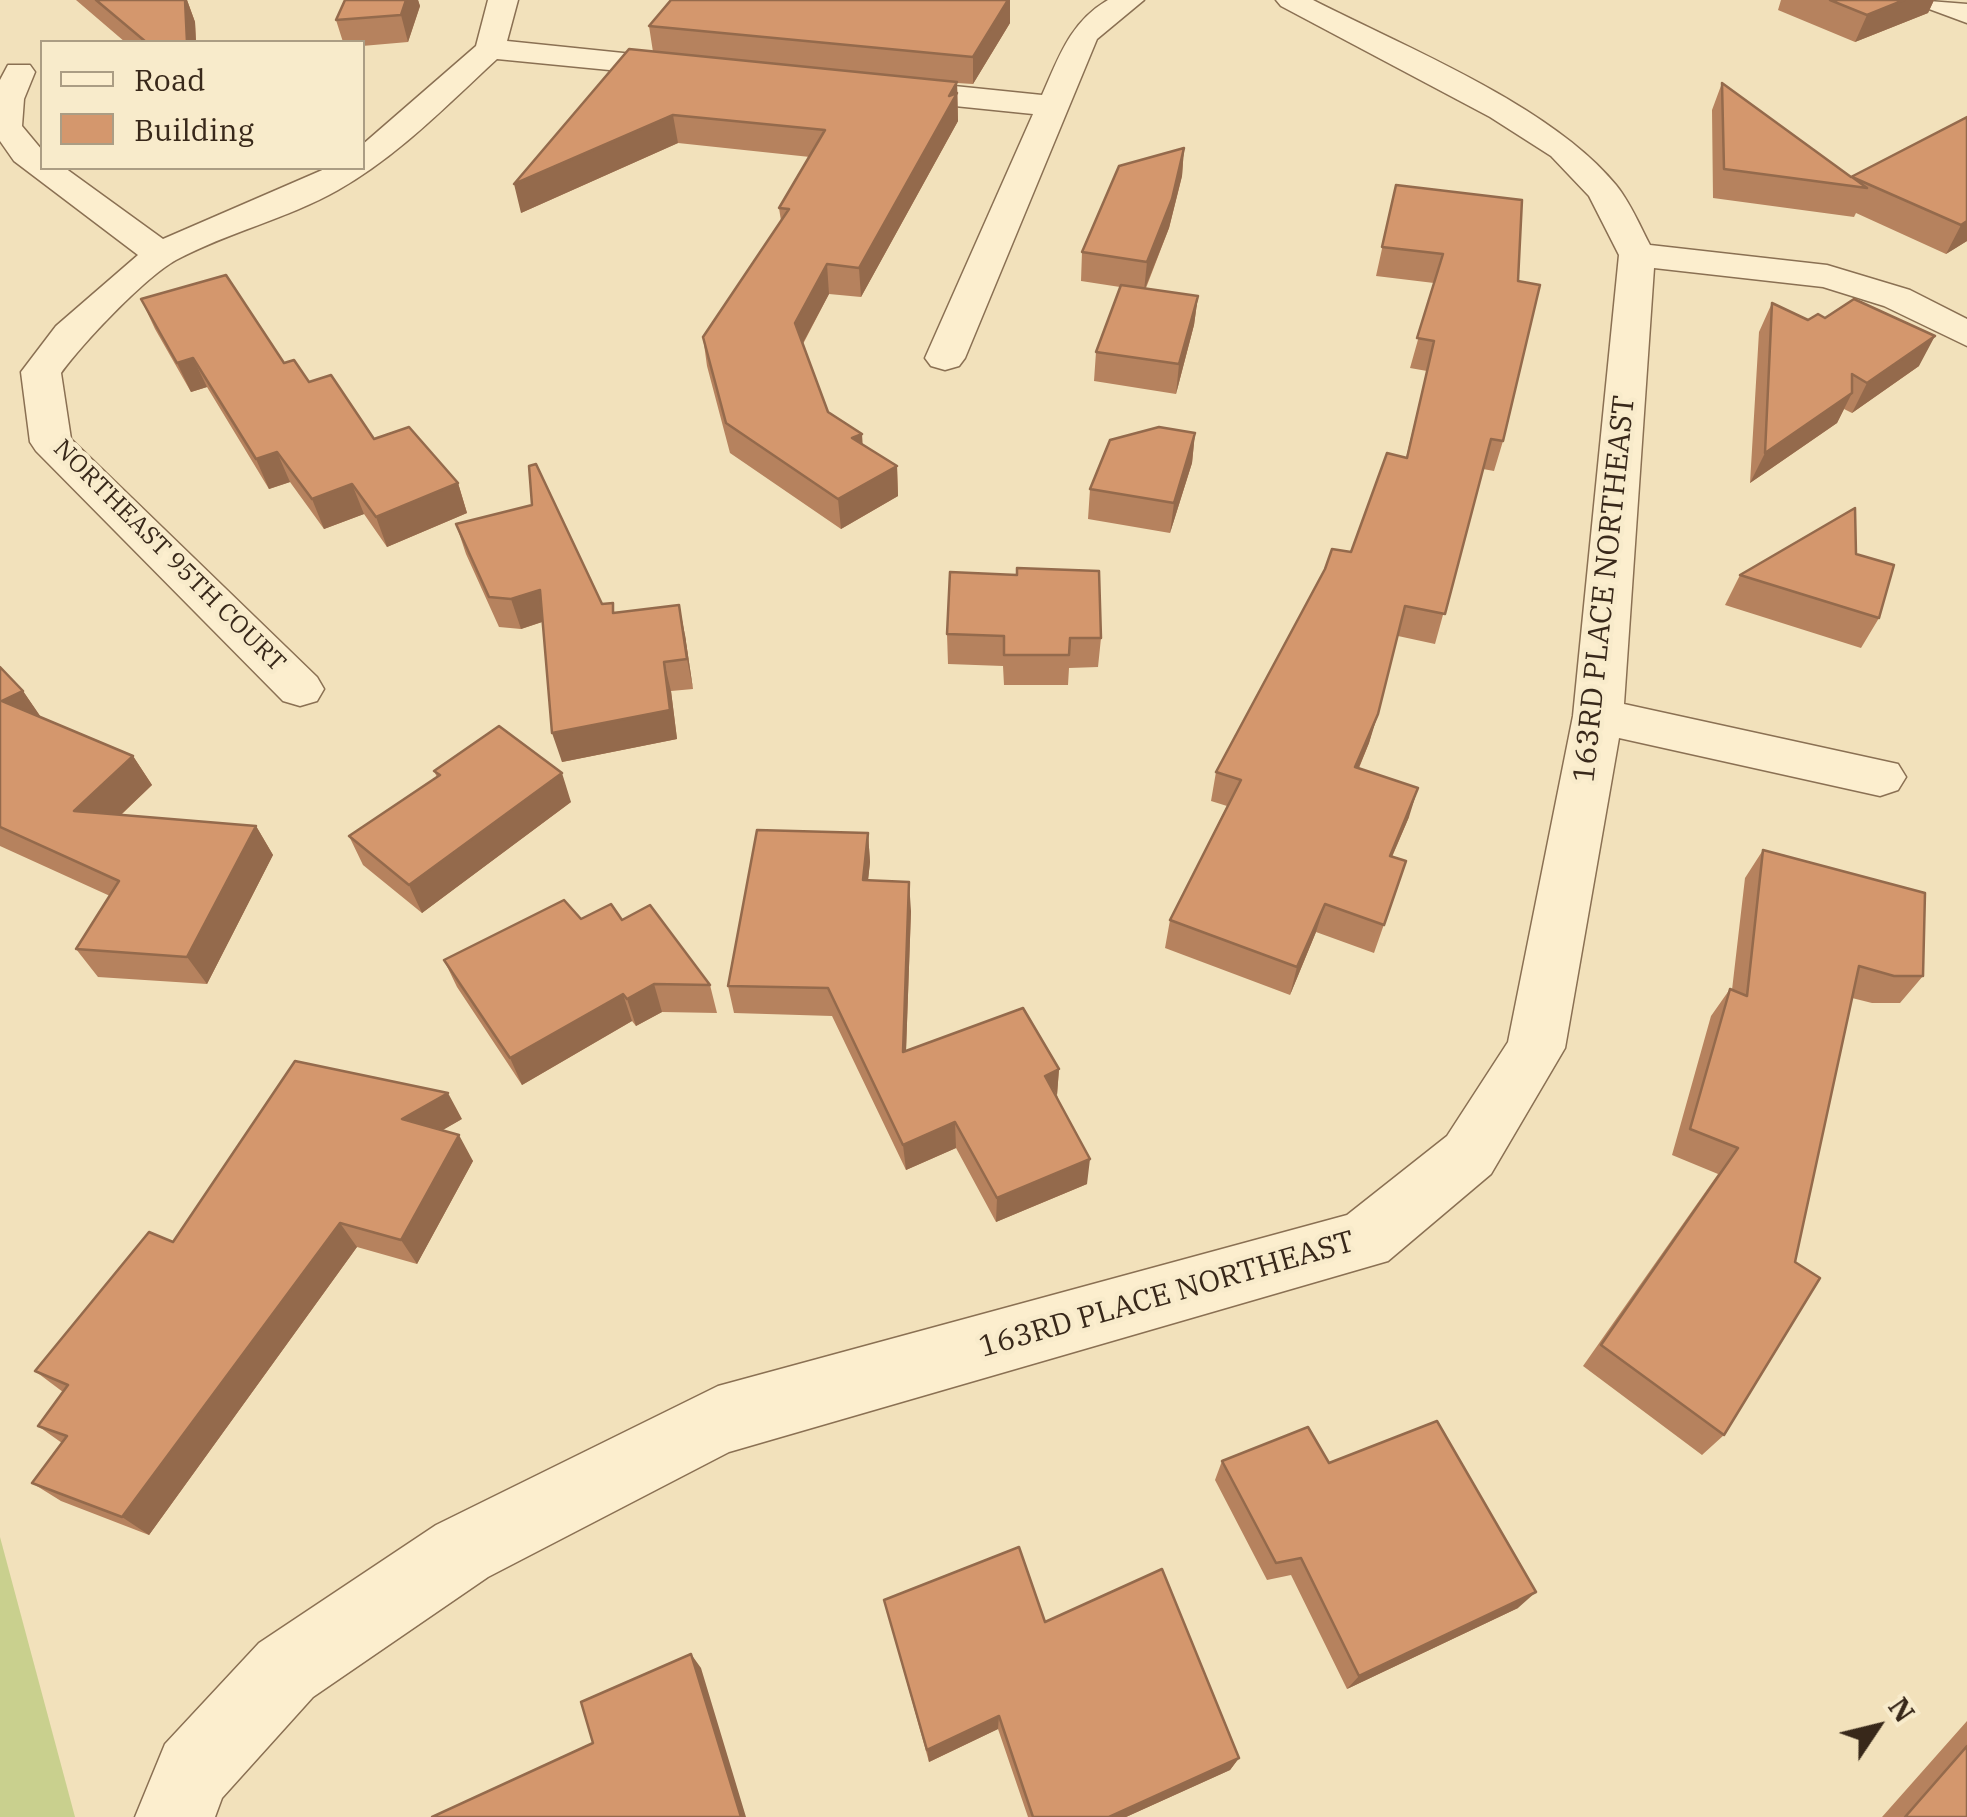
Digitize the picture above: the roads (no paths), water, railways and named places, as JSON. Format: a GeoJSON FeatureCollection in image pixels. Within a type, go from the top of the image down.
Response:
{"type":"FeatureCollection","features":[{"type":"Feature","properties":{"kind":"street"},"geometry":{"type":"LineString","coordinates":[[365,158],[383,147],[490,48],[503,0]]}},
{"type":"Feature","properties":{"kind":"street"},"geometry":{"type":"LineString","coordinates":[[946,358],[1083,36],[1102,16],[1129,0]]}},
{"type":"Feature","properties":{"kind":"street"},"geometry":{"type":"LineString","coordinates":[[1291,0],[1501,110],[1563,148],[1604,192],[1637,255],[1828,276],[1898,298],[1967,334]]}},
{"type":"Feature","properties":{"kind":"street"},"geometry":{"type":"LineString","coordinates":[[1931,0],[1967,14]]}},
{"type":"Feature","properties":{"kind":"street"},"geometry":{"type":"LineString","coordinates":[[490,48],[722,72]]}},
{"type":"Feature","properties":{"kind":"street"},"geometry":{"type":"LineString","coordinates":[[20,72],[8,99],[6,126],[26,154],[40,165]]}},
{"type":"Feature","properties":{"kind":"street"},"geometry":{"type":"LineString","coordinates":[[858,86],[1052,106]]}},
{"type":"Feature","properties":{"kind":"street"},"geometry":{"type":"LineString","coordinates":[[47,170],[160,254],[322,186],[348,170]]}},
{"type":"Feature","properties":{"kind":"street","name":"NORTHEAST 95TH COURT"},"geometry":{"type":"LineString","coordinates":[[160,254],[70,334],[42,372],[51,442],[300,689]]}},
{"type":"Feature","properties":{"kind":"street","name":"163RD PLACE NORTHEAST"},"geometry":{"type":"LineString","coordinates":[[175,1817],[193,1772],[286,1670],[462,1550],[718,1421],[1365,1240],[1469,1155],[1536,1048],[1598,716],[1637,255]]}},
{"type":"Feature","properties":{"kind":"street"},"geometry":{"type":"LineString","coordinates":[[1598,716],[1880,777]]}}]}
